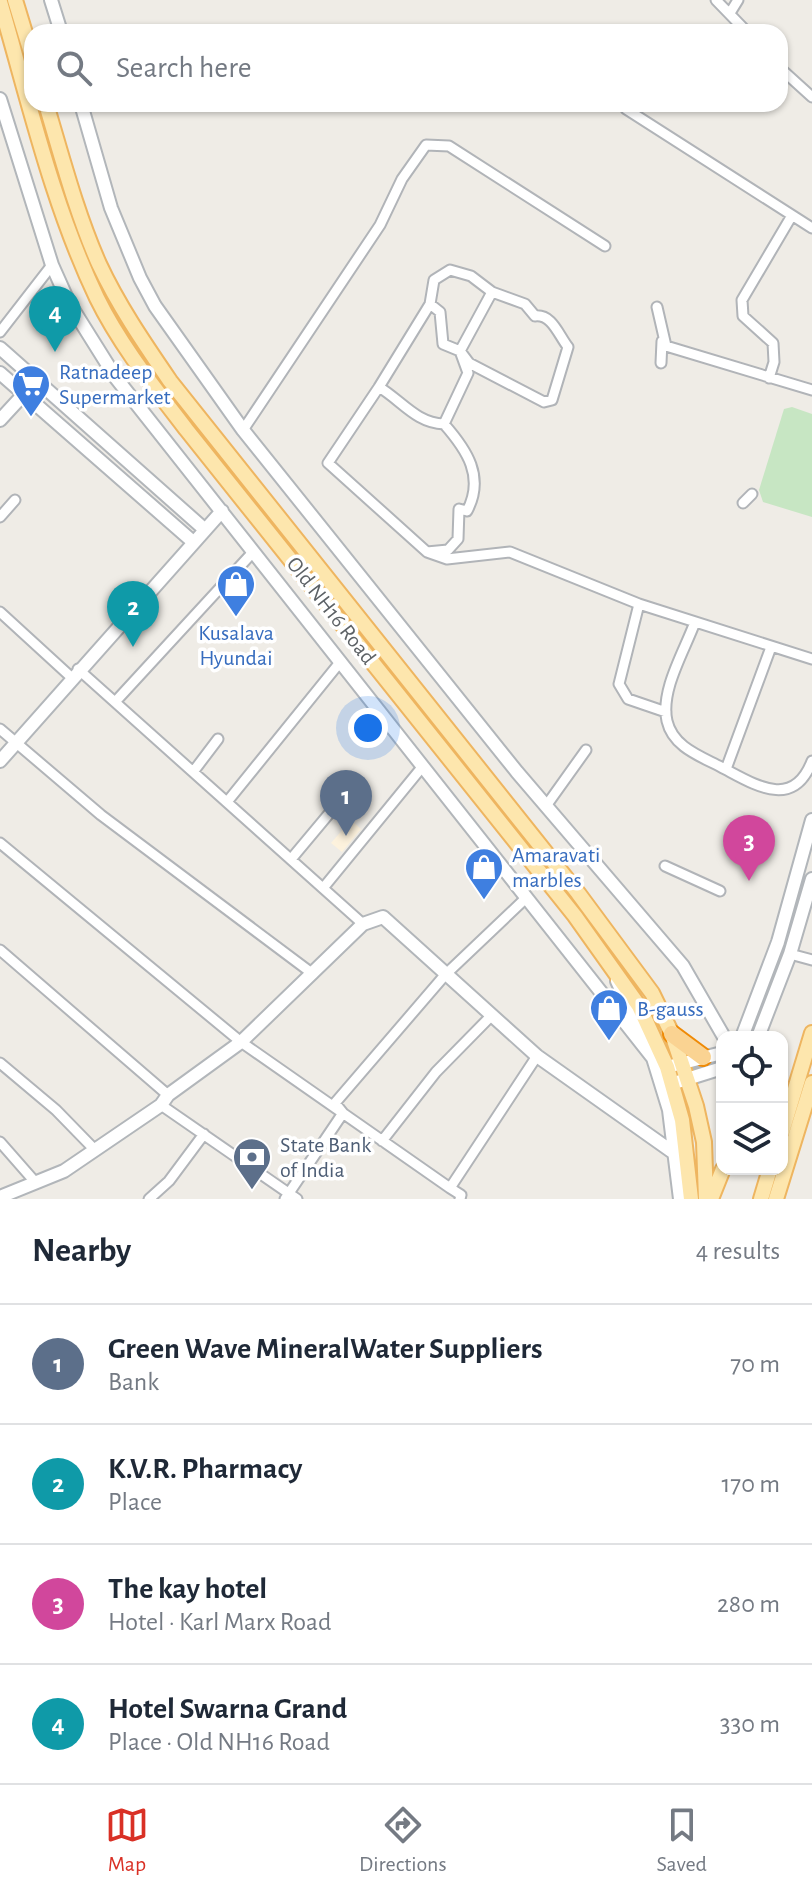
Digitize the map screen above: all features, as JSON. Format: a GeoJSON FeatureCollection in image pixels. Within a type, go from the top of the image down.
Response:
{"type":"FeatureCollection","features":[{"type":"Feature","properties":{"kind":"highway"},"geometry":{"type":"LineString","coordinates":[[672,1034],[703,1057]]}},
{"type":"Feature","properties":{"kind":"main road"},"geometry":{"type":"LineString","coordinates":[[15,0],[24,30]]}},
{"type":"Feature","properties":{"kind":"main road","name":"Old NH16 Road"},"geometry":{"type":"LineString","coordinates":[[0,2],[24,83]]}},
{"type":"Feature","properties":{"kind":"main road","name":"Old NH16 Road"},"geometry":{"type":"LineString","coordinates":[[33,112],[63,215],[98,300],[121,338],[178,419],[607,959],[646,1019],[667,1067],[682,1120],[691,1199]]}},
{"type":"Feature","properties":{"kind":"main road","name":"Old NH16 Road"},"geometry":{"type":"LineString","coordinates":[[48,112],[99,264],[125,314],[161,368],[578,893],[652,993],[672,1034],[688,1080],[704,1142],[709,1199]]}},
{"type":"Feature","properties":{"kind":"main road"},"geometry":{"type":"LineString","coordinates":[[788,1112],[812,1033]]}},
{"type":"Feature","properties":{"kind":"main road"},"geometry":{"type":"LineString","coordinates":[[776,1199],[812,1083]]}},
{"type":"Feature","properties":{"kind":"main road"},"geometry":{"type":"LineString","coordinates":[[709,1199],[720,1175]]}},
{"type":"Feature","properties":{"kind":"main road"},"geometry":{"type":"LineString","coordinates":[[761,1199],[768,1175]]}},
{"type":"Feature","properties":{"kind":"street"},"geometry":{"type":"LineString","coordinates":[[51,0],[58,24]]}},
{"type":"Feature","properties":{"kind":"street"},"geometry":{"type":"LineString","coordinates":[[716,0],[740,24]]}},
{"type":"Feature","properties":{"kind":"street"},"geometry":{"type":"LineString","coordinates":[[730,13],[738,0]]}},
{"type":"Feature","properties":{"kind":"street"},"geometry":{"type":"LineString","coordinates":[[788,75],[812,97]]}},
{"type":"Feature","properties":{"kind":"street"},"geometry":{"type":"LineString","coordinates":[[0,99],[52,265],[69,303],[116,378],[653,1058]]}},
{"type":"Feature","properties":{"kind":"street"},"geometry":{"type":"LineString","coordinates":[[83,112],[111,208],[140,278],[243,430],[546,806],[683,966],[721,1031]]}},
{"type":"Feature","properties":{"kind":"street"},"geometry":{"type":"LineString","coordinates":[[631,112],[812,228]]}},
{"type":"Feature","properties":{"kind":"street"},"geometry":{"type":"LineString","coordinates":[[243,430],[380,225],[402,179],[426,145],[449,146],[605,246]]}},
{"type":"Feature","properties":{"kind":"street"},"geometry":{"type":"LineString","coordinates":[[769,378],[774,362],[773,343],[743,316],[742,300],[791,217]]}},
{"type":"Feature","properties":{"kind":"street"},"geometry":{"type":"LineString","coordinates":[[0,332],[52,265]]}},
{"type":"Feature","properties":{"kind":"street"},"geometry":{"type":"LineString","coordinates":[[430,304],[440,312],[443,344],[460,351],[469,363],[544,402],[552,400],[568,347],[551,319],[544,315],[535,316],[525,304],[492,292],[471,276],[450,270],[434,280],[430,304],[328,463],[427,552],[447,559],[510,552],[639,604],[812,659]]}},
{"type":"Feature","properties":{"kind":"street"},"geometry":{"type":"LineString","coordinates":[[444,424],[468,373],[460,351],[492,292]]}},
{"type":"Feature","properties":{"kind":"street"},"geometry":{"type":"LineString","coordinates":[[657,307],[662,338],[661,363]]}},
{"type":"Feature","properties":{"kind":"street"},"geometry":{"type":"LineString","coordinates":[[662,338],[674,349],[812,390]]}},
{"type":"Feature","properties":{"kind":"street"},"geometry":{"type":"LineString","coordinates":[[0,348],[203,528]]}},
{"type":"Feature","properties":{"kind":"street"},"geometry":{"type":"LineString","coordinates":[[0,373],[192,541]]}},
{"type":"Feature","properties":{"kind":"street"},"geometry":{"type":"LineString","coordinates":[[379,387],[409,412],[430,423],[444,424],[469,455],[476,483],[467,511],[459,509],[458,539],[448,550],[427,552]]}},
{"type":"Feature","properties":{"kind":"street"},"geometry":{"type":"LineString","coordinates":[[0,420],[24,394]]}},
{"type":"Feature","properties":{"kind":"street"},"geometry":{"type":"LineString","coordinates":[[743,503],[752,494]]}},
{"type":"Feature","properties":{"kind":"street"},"geometry":{"type":"LineString","coordinates":[[0,517],[15,500]]}},
{"type":"Feature","properties":{"kind":"street"},"geometry":{"type":"LineString","coordinates":[[0,761],[203,528],[222,511]]}},
{"type":"Feature","properties":{"kind":"street"},"geometry":{"type":"LineString","coordinates":[[115,702],[254,551]]}},
{"type":"Feature","properties":{"kind":"street"},"geometry":{"type":"LineString","coordinates":[[639,604],[619,684],[628,699],[666,712]]}},
{"type":"Feature","properties":{"kind":"street"},"geometry":{"type":"LineString","coordinates":[[0,612],[115,702],[363,924]]}},
{"type":"Feature","properties":{"kind":"street"},"geometry":{"type":"LineString","coordinates":[[695,622],[671,686],[666,712],[670,730],[678,742],[764,789],[776,790],[801,782],[812,761]]}},
{"type":"Feature","properties":{"kind":"street"},"geometry":{"type":"LineString","coordinates":[[726,769],[771,647]]}},
{"type":"Feature","properties":{"kind":"street"},"geometry":{"type":"LineString","coordinates":[[227,802],[341,661]]}},
{"type":"Feature","properties":{"kind":"street"},"geometry":{"type":"LineString","coordinates":[[0,729],[101,815],[313,974]]}},
{"type":"Feature","properties":{"kind":"street"},"geometry":{"type":"LineString","coordinates":[[193,772],[218,739]]}},
{"type":"Feature","properties":{"kind":"street"},"geometry":{"type":"LineString","coordinates":[[546,806],[586,750]]}},
{"type":"Feature","properties":{"kind":"street"},"geometry":{"type":"LineString","coordinates":[[324,887],[423,766]]}},
{"type":"Feature","properties":{"kind":"street"},"geometry":{"type":"LineString","coordinates":[[292,858],[353,785]]}},
{"type":"Feature","properties":{"kind":"street"},"geometry":{"type":"LineString","coordinates":[[744,1031],[778,942],[812,820]]}},
{"type":"Feature","properties":{"kind":"street"},"geometry":{"type":"LineString","coordinates":[[0,843],[241,1042],[461,1195],[460,1199]]}},
{"type":"Feature","properties":{"kind":"street"},"geometry":{"type":"LineString","coordinates":[[665,866],[720,891]]}},
{"type":"Feature","properties":{"kind":"street"},"geometry":{"type":"LineString","coordinates":[[760,1031],[790,954],[812,879]]}},
{"type":"Feature","properties":{"kind":"street"},"geometry":{"type":"LineString","coordinates":[[343,1113],[335,1103],[445,975],[526,898]]}},
{"type":"Feature","properties":{"kind":"street"},"geometry":{"type":"LineString","coordinates":[[8,1197],[64,1171],[164,1100],[241,1042],[363,924],[383,917],[490,1017],[537,1056],[674,1153]]}},
{"type":"Feature","properties":{"kind":"street"},"geometry":{"type":"LineString","coordinates":[[0,950],[164,1100],[204,1134],[290,1197],[343,1113]]}},
{"type":"Feature","properties":{"kind":"street"},"geometry":{"type":"LineString","coordinates":[[790,954],[812,960]]}},
{"type":"Feature","properties":{"kind":"street"},"geometry":{"type":"LineString","coordinates":[[607,959],[653,1058],[669,1110],[680,1199]]}},
{"type":"Feature","properties":{"kind":"street"},"geometry":{"type":"LineString","coordinates":[[382,1141],[436,1072],[490,1017]]}},
{"type":"Feature","properties":{"kind":"street"},"geometry":{"type":"LineString","coordinates":[[667,1067],[716,1054]]}},
{"type":"Feature","properties":{"kind":"street"},"geometry":{"type":"LineString","coordinates":[[450,1188],[537,1056]]}},
{"type":"Feature","properties":{"kind":"street"},"geometry":{"type":"LineString","coordinates":[[0,1063],[56,1110],[94,1149]]}},
{"type":"Feature","properties":{"kind":"street"},"geometry":{"type":"LineString","coordinates":[[671,1084],[716,1070]]}},
{"type":"Feature","properties":{"kind":"street"},"geometry":{"type":"LineString","coordinates":[[149,1199],[169,1181],[204,1134]]}},
{"type":"Feature","properties":{"kind":"street"},"geometry":{"type":"LineString","coordinates":[[0,1142],[36,1183]]}},
{"type":"Feature","properties":{"kind":"shaded area"},"geometry":{"type":"Polygon","coordinates":[[[351,820],[361,829],[342,852],[331,843],[351,820]]]}},
{"type":"Feature","properties":{"kind":"green space"},"geometry":{"type":"Polygon","coordinates":[[[792,407],[812,414],[812,517],[763,502],[759,490],[784,409],[792,407]]]}},
{"type":"Feature","properties":{"kind":"place","name":"Hotel Swarna Grand"},"geometry":{"type":"Point","coordinates":[55,352]}},
{"type":"Feature","properties":{"kind":"place","name":"Ratnadeep Supermarket"},"geometry":{"type":"Point","coordinates":[31,418]}},
{"type":"Feature","properties":{"kind":"place","name":"Kusalava Hyundai"},"geometry":{"type":"Point","coordinates":[236,618]}},
{"type":"Feature","properties":{"kind":"place","name":"K.V.R. Pharmacy"},"geometry":{"type":"Point","coordinates":[133,647]}},
{"type":"Feature","properties":{"kind":"place","name":"Green Wave MineralWater Suppliers"},"geometry":{"type":"Point","coordinates":[346,836]}},
{"type":"Feature","properties":{"kind":"place","name":"The kay hotel"},"geometry":{"type":"Point","coordinates":[749,881]}},
{"type":"Feature","properties":{"kind":"place","name":"Amaravati marbles"},"geometry":{"type":"Point","coordinates":[484,901]}},
{"type":"Feature","properties":{"kind":"place","name":"B-gauss"},"geometry":{"type":"Point","coordinates":[609,1042]}},
{"type":"Feature","properties":{"kind":"place","name":"State Bank of India"},"geometry":{"type":"Point","coordinates":[252,1191]}}]}
